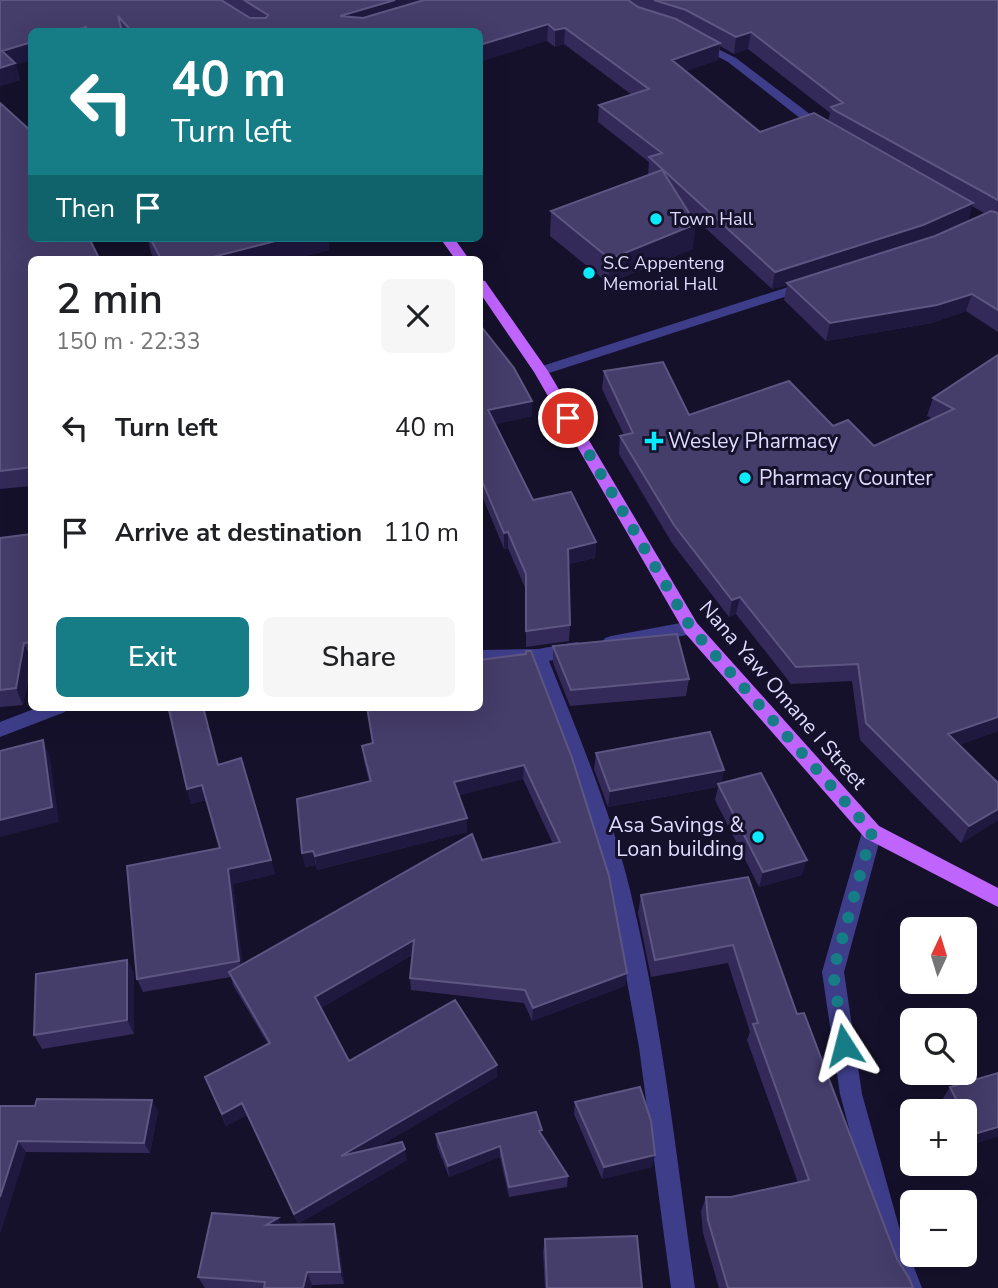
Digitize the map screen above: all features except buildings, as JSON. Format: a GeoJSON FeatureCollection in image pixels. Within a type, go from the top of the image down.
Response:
{"type":"FeatureCollection","features":[{"type":"Feature","properties":{"kind":"main road","name":"Nana Yaw Omane I Street"},"geometry":{"type":"LineString","coordinates":[[483,288],[541,371],[691,628],[872,832],[998,898]]}},
{"type":"Feature","properties":{"kind":"street"},"geometry":{"type":"LineString","coordinates":[[690,37],[732,60],[836,138]]}},
{"type":"Feature","properties":{"kind":"street"},"geometry":{"type":"LineString","coordinates":[[541,371],[818,282]]}},
{"type":"Feature","properties":{"kind":"street"},"geometry":{"type":"LineString","coordinates":[[483,657],[538,656],[691,628]]}},
{"type":"Feature","properties":{"kind":"street"},"geometry":{"type":"LineString","coordinates":[[538,656],[576,752],[620,889],[650,1047],[683,1288]]}},
{"type":"Feature","properties":{"kind":"street"},"geometry":{"type":"LineString","coordinates":[[0,730],[49,711]]}},
{"type":"Feature","properties":{"kind":"street"},"geometry":{"type":"LineString","coordinates":[[872,832],[833,972],[851,1094],[889,1234],[910,1288]]}},
{"type":"Feature","properties":{"kind":"place","name":"Town Hall"},"geometry":{"type":"Point","coordinates":[656,219]}},
{"type":"Feature","properties":{"kind":"place","name":"S.C Appenteng Memorial Hall"},"geometry":{"type":"Point","coordinates":[589,273]}},
{"type":"Feature","properties":{"kind":"place","name":"Wesley Pharmacy"},"geometry":{"type":"Point","coordinates":[654,441]}},
{"type":"Feature","properties":{"kind":"place","name":"Pharmacy Counter"},"geometry":{"type":"Point","coordinates":[745,478]}},
{"type":"Feature","properties":{"kind":"place","name":"Asa Savings & Loan building"},"geometry":{"type":"Point","coordinates":[758,837]}},
{"type":"Feature","properties":{"kind":"route"},"geometry":{"type":"LineString","coordinates":[[568,418],[691,628],[872,832],[833,972],[844,1045]]}}]}
